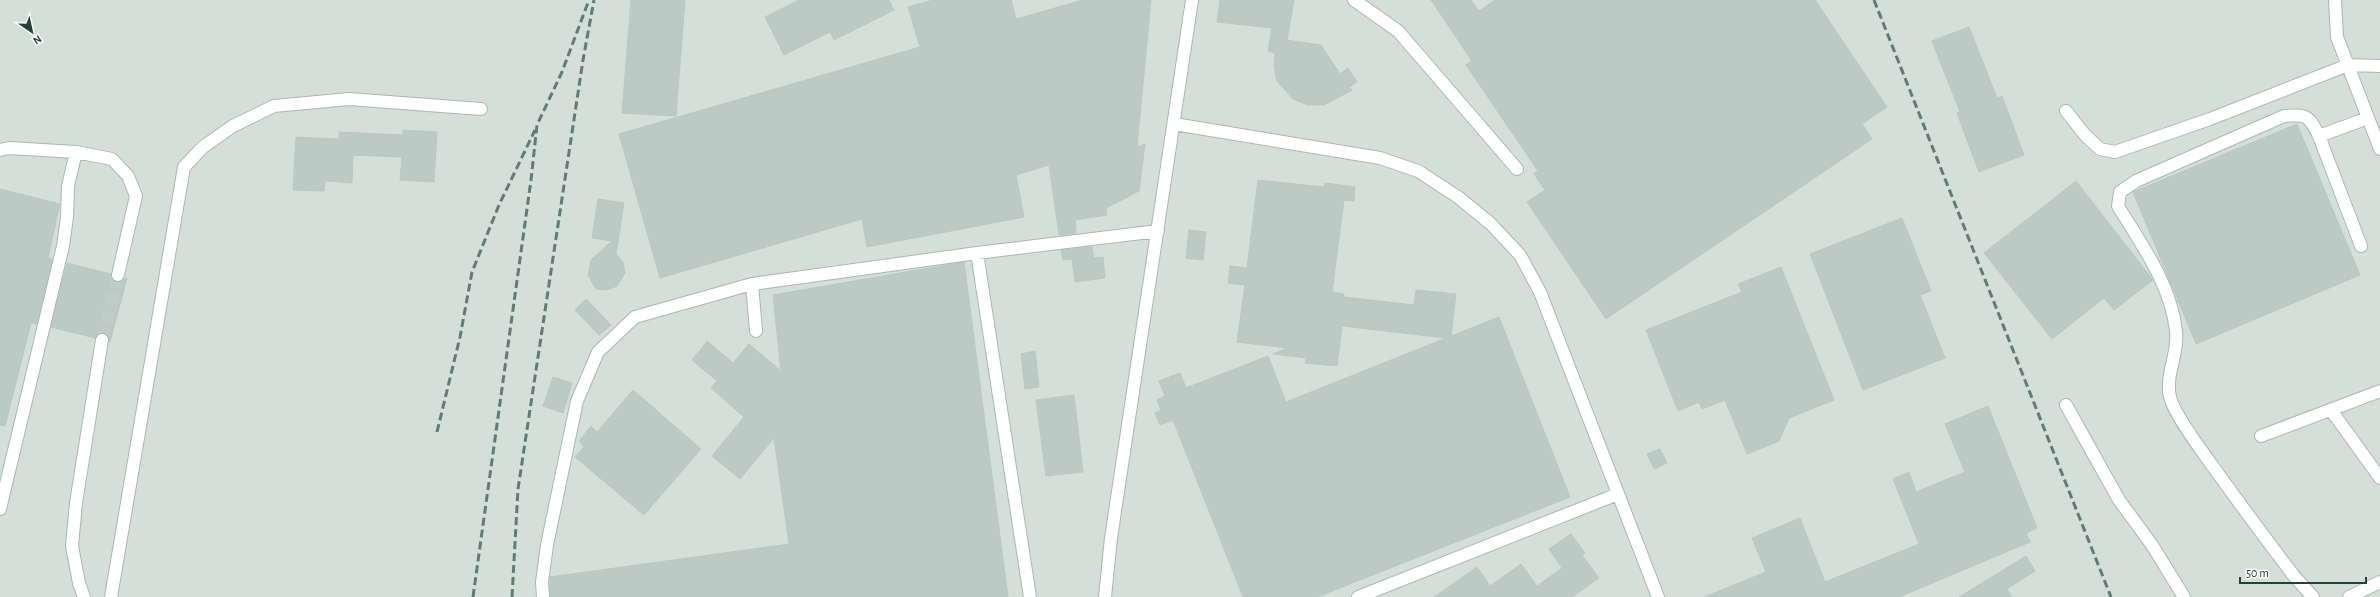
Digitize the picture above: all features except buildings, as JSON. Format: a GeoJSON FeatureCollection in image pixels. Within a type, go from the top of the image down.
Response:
{"type":"FeatureCollection","features":[{"type":"Feature","properties":{"kind":"street"},"geometry":{"type":"LineString","coordinates":[[1105,597],[1111,538],[1192,0]]}},
{"type":"Feature","properties":{"kind":"street"},"geometry":{"type":"LineString","coordinates":[[1354,0],[1398,31],[1517,170]]}},
{"type":"Feature","properties":{"kind":"street"},"geometry":{"type":"LineString","coordinates":[[2335,0],[2337,37],[2380,149]]}},
{"type":"Feature","properties":{"kind":"street"},"geometry":{"type":"LineString","coordinates":[[2066,111],[2085,135],[2100,149],[2115,152],[2210,119],[2348,65],[2380,66]]}},
{"type":"Feature","properties":{"kind":"street"},"geometry":{"type":"LineString","coordinates":[[111,597],[184,167],[203,147],[233,126],[274,106],[349,99],[481,109]]}},
{"type":"Feature","properties":{"kind":"street"},"geometry":{"type":"LineString","coordinates":[[2313,597],[2294,576],[2195,442],[2170,397],[2170,373],[2175,351],[2176,331],[2169,299],[2155,267],[2118,206],[2120,192],[2136,181],[2284,116],[2302,114],[2311,120],[2319,136],[2361,246]]}},
{"type":"Feature","properties":{"kind":"street"},"geometry":{"type":"LineString","coordinates":[[2319,136],[2368,118]]}},
{"type":"Feature","properties":{"kind":"street"},"geometry":{"type":"LineString","coordinates":[[1174,124],[1380,158],[1418,171],[1469,206],[1490,224],[1520,256],[1540,292],[1658,597]]}},
{"type":"Feature","properties":{"kind":"street"},"geometry":{"type":"LineString","coordinates":[[0,150],[9,148],[76,152],[112,159],[128,176],[136,196],[118,275]]}},
{"type":"Feature","properties":{"kind":"street"},"geometry":{"type":"LineString","coordinates":[[0,509],[63,246],[68,186],[76,152]]}},
{"type":"Feature","properties":{"kind":"street"},"geometry":{"type":"LineString","coordinates":[[543,597],[542,582],[547,545],[577,401],[598,352],[635,317],[752,284],[977,253],[1158,231]]}},
{"type":"Feature","properties":{"kind":"street"},"geometry":{"type":"LineString","coordinates":[[977,253],[1030,597]]}},
{"type":"Feature","properties":{"kind":"street"},"geometry":{"type":"LineString","coordinates":[[752,284],[756,331]]}},
{"type":"Feature","properties":{"kind":"street"},"geometry":{"type":"LineString","coordinates":[[84,597],[79,583],[72,546],[76,503],[102,340]]}},
{"type":"Feature","properties":{"kind":"street"},"geometry":{"type":"LineString","coordinates":[[2261,436],[2379,392]]}},
{"type":"Feature","properties":{"kind":"street"},"geometry":{"type":"LineString","coordinates":[[2066,405],[2119,500],[2152,545],[2184,597]]}},
{"type":"Feature","properties":{"kind":"street"},"geometry":{"type":"LineString","coordinates":[[2331,410],[2380,478]]}},
{"type":"Feature","properties":{"kind":"street"},"geometry":{"type":"LineString","coordinates":[[1358,597],[1618,494]]}},
{"type":"Feature","properties":{"kind":"street"},"geometry":{"type":"LineString","coordinates":[[2349,597],[2380,582]]}},
{"type":"Feature","properties":{"kind":"shaded area"},"geometry":{"type":"Polygon","coordinates":[[[0,0],[2380,0],[2380,597],[0,597],[0,0]]]}},
{"type":"Feature","properties":{"kind":"tunnel"},"geometry":{"type":"LineString","coordinates":[[102,340],[118,275]]}},
{"type":"Feature","properties":{"kind":"railway"},"geometry":{"type":"LineString","coordinates":[[473,597],[531,180],[537,125],[562,72],[589,0]]}},
{"type":"Feature","properties":{"kind":"railway"},"geometry":{"type":"LineString","coordinates":[[512,597],[518,489],[583,60],[594,0]]}},
{"type":"Feature","properties":{"kind":"railway"},"geometry":{"type":"LineString","coordinates":[[1874,0],[2111,597]]}},
{"type":"Feature","properties":{"kind":"railway"},"geometry":{"type":"LineString","coordinates":[[437,432],[460,337],[472,272],[499,205],[535,130]]}}]}
